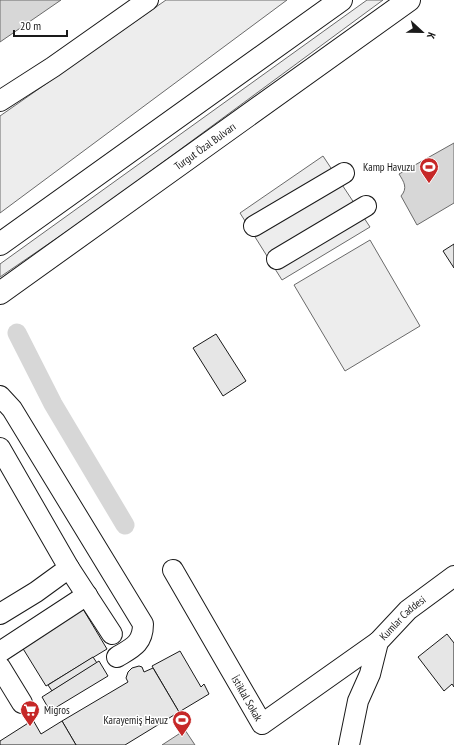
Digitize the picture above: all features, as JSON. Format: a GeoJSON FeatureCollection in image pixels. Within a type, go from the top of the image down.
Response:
{"type":"FeatureCollection","features":[{"type":"Feature","properties":{"kind":"highway"},"geometry":{"type":"LineString","coordinates":[[0,244],[341,0]]}},
{"type":"Feature","properties":{"kind":"highway","name":"Turgut Özal Bulvarı"},"geometry":{"type":"LineString","coordinates":[[0,293],[409,0]]}},
{"type":"Feature","properties":{"kind":"street"},"geometry":{"type":"LineString","coordinates":[[0,101],[53,67],[148,0]]}},
{"type":"Feature","properties":{"kind":"street"},"geometry":{"type":"LineString","coordinates":[[254,226],[344,173]]}},
{"type":"Feature","properties":{"kind":"street"},"geometry":{"type":"LineString","coordinates":[[277,259],[366,206]]}},
{"type":"Feature","properties":{"kind":"street"},"geometry":{"type":"LineString","coordinates":[[0,396],[12,409],[143,624],[141,638],[137,644],[132,649],[116,657]]}},
{"type":"Feature","properties":{"kind":"street"},"geometry":{"type":"LineString","coordinates":[[0,448],[69,568],[112,634]]}},
{"type":"Feature","properties":{"kind":"street"},"geometry":{"type":"LineString","coordinates":[[0,614],[36,592],[69,568]]}},
{"type":"Feature","properties":{"kind":"street","name":"İstiklal Sokak"},"geometry":{"type":"LineString","coordinates":[[173,570],[262,724],[378,642]]}},
{"type":"Feature","properties":{"kind":"street","name":"Kumlar Caddesi"},"geometry":{"type":"LineString","coordinates":[[359,745],[368,696],[370,674],[378,642],[408,610],[454,576]]}},
{"type":"Feature","properties":{"kind":"street"},"geometry":{"type":"LineString","coordinates":[[0,652],[87,595]]}},
{"type":"Feature","properties":{"kind":"street"},"geometry":{"type":"LineString","coordinates":[[0,667],[22,703]]}},
{"type":"Feature","properties":{"kind":"street","name":"Kumlar Caddesi"},"geometry":{"type":"LineString","coordinates":[[349,745],[358,701],[370,674]]}},
{"type":"Feature","properties":{"kind":"shaded area"},"geometry":{"type":"Polygon","coordinates":[[[0,0],[61,0],[0,42],[0,0]]]}},
{"type":"Feature","properties":{"kind":"shaded area"},"geometry":{"type":"Polygon","coordinates":[[[166,0],[287,0],[0,213],[0,116],[166,0]]]}},
{"type":"Feature","properties":{"kind":"shaded area"},"geometry":{"type":"Polygon","coordinates":[[[367,0],[383,0],[98,210],[0,277],[0,264],[367,0]]]}},
{"type":"Feature","properties":{"kind":"shaded area","name":"Kamp Havuzu"},"geometry":{"type":"Polygon","coordinates":[[[454,143],[454,203],[417,225],[401,196],[405,188],[404,182],[399,174],[454,143]]]}},
{"type":"Feature","properties":{"kind":"shaded area"},"geometry":{"type":"Polygon","coordinates":[[[323,156],[370,227],[282,280],[240,213],[323,156]]]}},
{"type":"Feature","properties":{"kind":"shaded area"},"geometry":{"type":"Polygon","coordinates":[[[370,240],[420,326],[345,371],[294,285],[370,240]]]}},
{"type":"Feature","properties":{"kind":"shaded area","name":"Karayemiş Havuz"},"geometry":{"type":"Polygon","coordinates":[[[185,730],[195,745],[162,745],[185,730]]]}},
{"type":"Feature","properties":{"kind":"building"},"geometry":{"type":"Polygon","coordinates":[[[454,244],[454,268],[443,251],[454,244]]]}},
{"type":"Feature","properties":{"kind":"building"},"geometry":{"type":"Polygon","coordinates":[[[216,334],[246,381],[223,396],[193,348],[216,334]]]}},
{"type":"Feature","properties":{"kind":"building"},"geometry":{"type":"Polygon","coordinates":[[[83,609],[107,649],[46,686],[22,647],[83,609]]]}},
{"type":"Feature","properties":{"kind":"building"},"geometry":{"type":"Polygon","coordinates":[[[447,634],[454,643],[454,687],[452,684],[444,691],[418,657],[447,634]]]}},
{"type":"Feature","properties":{"kind":"building"},"geometry":{"type":"Polygon","coordinates":[[[180,651],[201,687],[204,684],[209,694],[179,712],[152,666],[180,651]]]}},
{"type":"Feature","properties":{"kind":"building"},"geometry":{"type":"Polygon","coordinates":[[[93,657],[97,663],[52,691],[48,685],[93,657]]]}},
{"type":"Feature","properties":{"kind":"building"},"geometry":{"type":"Polygon","coordinates":[[[99,661],[108,676],[50,711],[42,697],[99,661]]]}},
{"type":"Feature","properties":{"kind":"building"},"geometry":{"type":"Polygon","coordinates":[[[139,666],[142,667],[144,672],[153,668],[179,712],[125,745],[76,745],[62,721],[128,682],[126,678],[128,672],[132,668],[139,666]]]}},
{"type":"Feature","properties":{"kind":"building","name":"Migros"},"geometry":{"type":"Polygon","coordinates":[[[33,720],[41,734],[62,721],[76,745],[0,745],[0,741],[33,720]]]}},
{"type":"Feature","properties":{"kind":"waterway"},"geometry":{"type":"LineString","coordinates":[[17,333],[53,404],[125,525]]}},
{"type":"Feature","properties":{"kind":"place","name":"Kamp Havuzu"},"geometry":{"type":"Point","coordinates":[429,184]}},
{"type":"Feature","properties":{"kind":"place","name":"Migros"},"geometry":{"type":"Point","coordinates":[30,727]}},
{"type":"Feature","properties":{"kind":"place","name":"Karayemiş Havuz"},"geometry":{"type":"Point","coordinates":[182,737]}}]}
